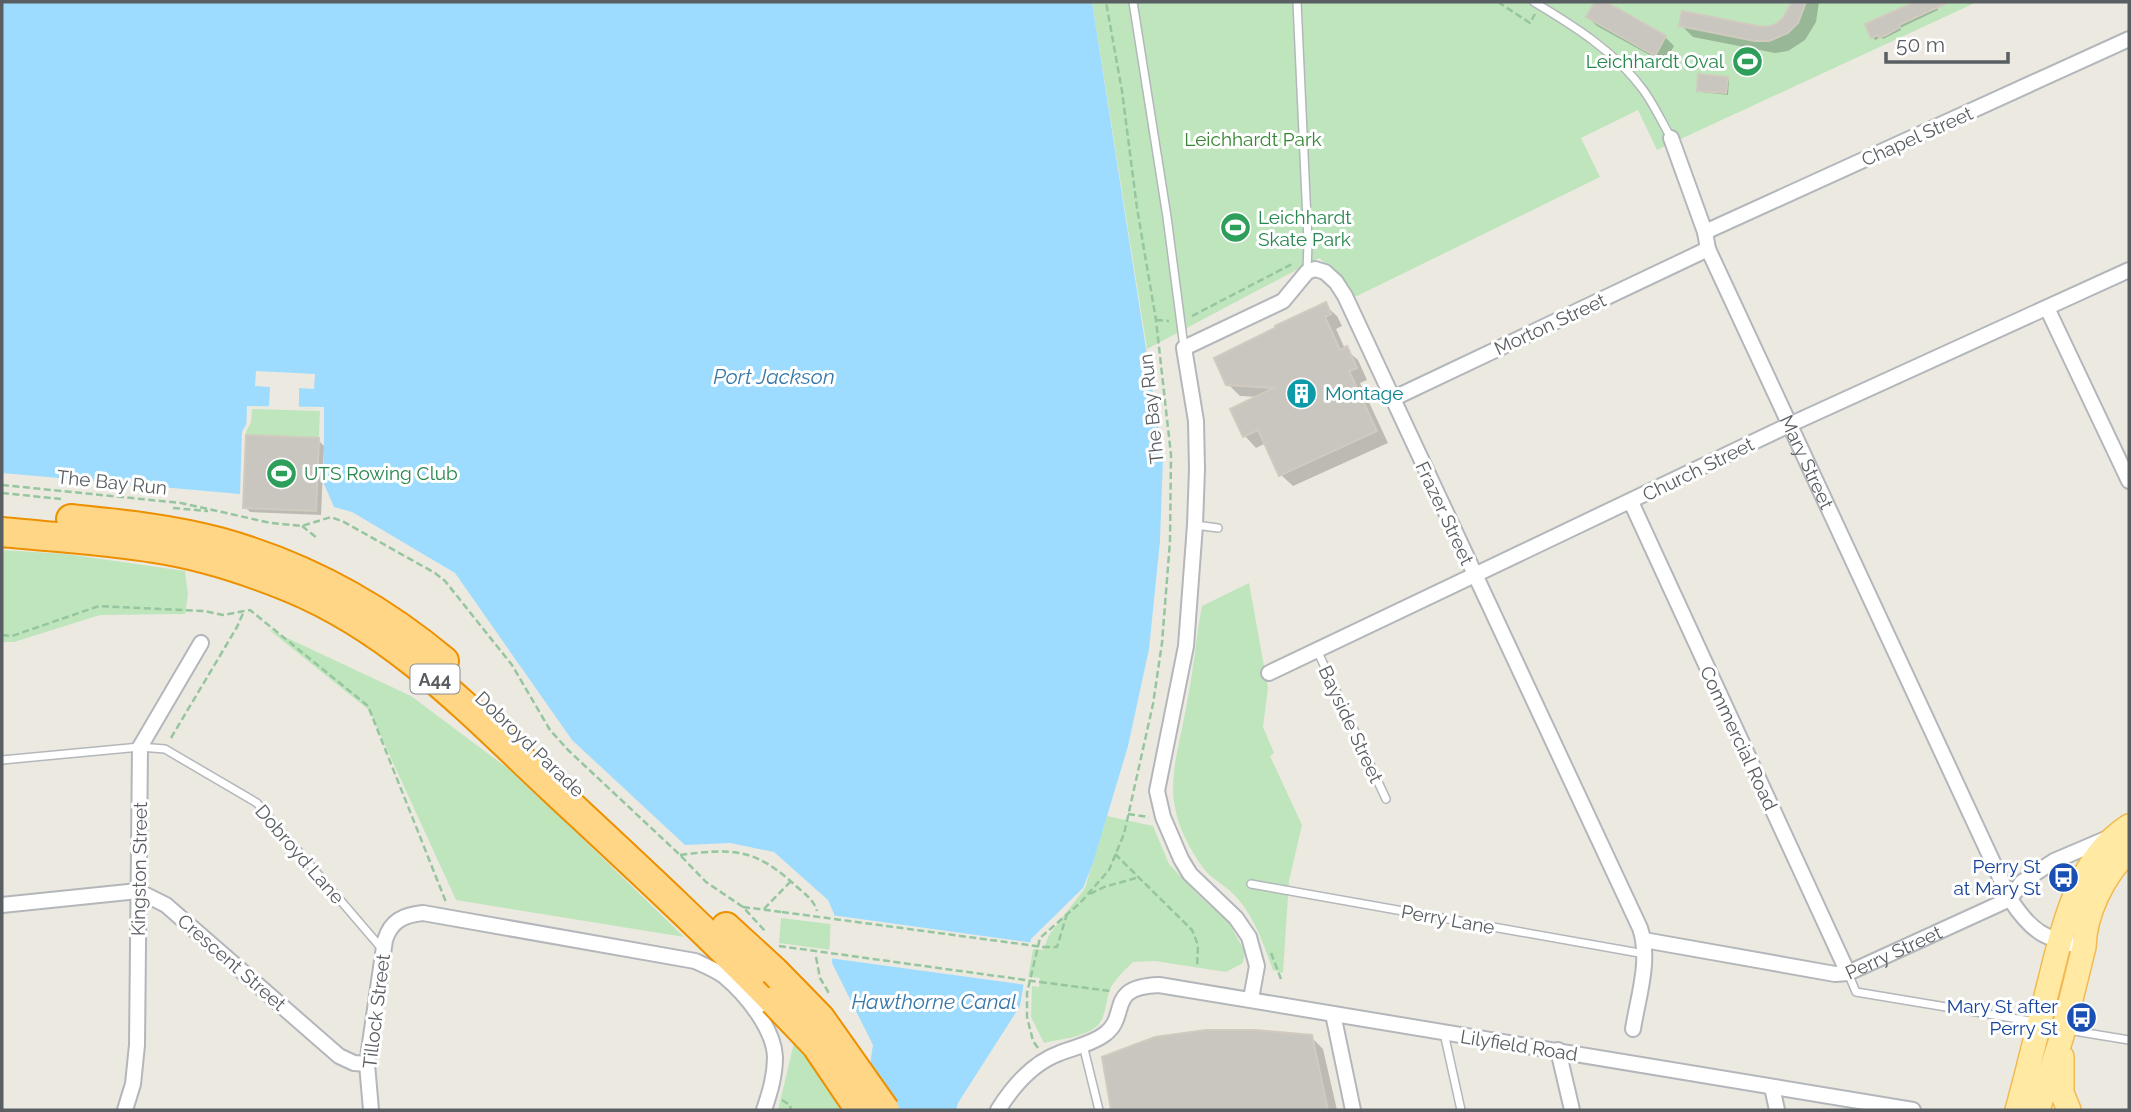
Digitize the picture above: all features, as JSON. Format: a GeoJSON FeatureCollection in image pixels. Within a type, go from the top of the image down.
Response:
{"type":"FeatureCollection","features":[{"type":"Feature","properties":{"kind":"highway","name":"Dobroyd Parade"},"geometry":{"type":"LineString","coordinates":[[2,513],[128,525],[217,541],[303,570],[343,590],[415,636],[566,779],[776,959],[885,1110]]}},
{"type":"Feature","properties":{"kind":"highway","name":"Dobroyd Parade"},"geometry":{"type":"LineString","coordinates":[[2,532],[155,548],[199,557],[292,588],[352,618],[411,659],[460,701],[710,935],[816,1045],[860,1110]]}},
{"type":"Feature","properties":{"kind":"main road"},"geometry":{"type":"LineString","coordinates":[[2017,1110],[2070,907],[2084,877],[2099,854],[2126,837]]}},
{"type":"Feature","properties":{"kind":"main road"},"geometry":{"type":"LineString","coordinates":[[2038,1110],[2063,1032],[2084,947],[2084,933],[2096,899],[2126,837]]}},
{"type":"Feature","properties":{"kind":"main road"},"geometry":{"type":"LineString","coordinates":[[2063,1032],[2062,1093],[2069,1110]]}},
{"type":"Feature","properties":{"kind":"street","name":"Chapel Street"},"geometry":{"type":"LineString","coordinates":[[1704,232],[2129,39]]}},
{"type":"Feature","properties":{"kind":"street","name":"Mary Street"},"geometry":{"type":"LineString","coordinates":[[1671,138],[1708,249],[2010,899],[2039,934],[2059,942],[2084,947]]}},
{"type":"Feature","properties":{"kind":"street","name":"Morton Street"},"geometry":{"type":"LineString","coordinates":[[1392,399],[1708,249]]}},
{"type":"Feature","properties":{"kind":"street"},"geometry":{"type":"LineString","coordinates":[[1251,999],[1257,966],[1249,937],[1236,918],[1190,874],[1163,817],[1157,791],[1186,646],[1195,525],[1196,421],[1184,348],[1283,302],[1302,267]]}},
{"type":"Feature","properties":{"kind":"street","name":"Frazer Street"},"geometry":{"type":"LineString","coordinates":[[1302,267],[1325,272],[1345,296],[1644,947]]}},
{"type":"Feature","properties":{"kind":"street","name":"Church Street"},"geometry":{"type":"LineString","coordinates":[[1269,673],[1789,425],[2129,270]]}},
{"type":"Feature","properties":{"kind":"street"},"geometry":{"type":"LineString","coordinates":[[2047,307],[2129,481]]}},
{"type":"Feature","properties":{"kind":"street","name":"Commercial Road"},"geometry":{"type":"LineString","coordinates":[[1631,502],[1848,973]]}},
{"type":"Feature","properties":{"kind":"street","name":"Kingston Street"},"geometry":{"type":"LineString","coordinates":[[125,1110],[133,1084],[137,1045],[140,747],[201,643]]}},
{"type":"Feature","properties":{"kind":"street","name":"Perry Street"},"geometry":{"type":"LineString","coordinates":[[1644,947],[1835,974],[1848,973],[2010,899],[2022,882],[2054,861],[2126,837]]}},
{"type":"Feature","properties":{"kind":"street"},"geometry":{"type":"LineString","coordinates":[[2,905],[138,891]]}},
{"type":"Feature","properties":{"kind":"street","name":"Crescent Street"},"geometry":{"type":"LineString","coordinates":[[138,891],[166,905],[338,1056],[354,1063],[367,1064]]}},
{"type":"Feature","properties":{"kind":"street","name":"Tillock Street"},"geometry":{"type":"LineString","coordinates":[[371,1110],[367,1064],[388,930],[393,922],[401,918],[423,913],[453,918]]}},
{"type":"Feature","properties":{"kind":"street"},"geometry":{"type":"LineString","coordinates":[[453,918],[695,961],[723,975],[749,1002],[770,1033],[775,1054],[774,1077],[764,1110]]}},
{"type":"Feature","properties":{"kind":"street"},"geometry":{"type":"LineString","coordinates":[[1633,1029],[1644,947]]}},
{"type":"Feature","properties":{"kind":"street","name":"Lilyfield Road"},"geometry":{"type":"LineString","coordinates":[[1127,993],[1143,985],[1158,985],[1558,1050],[1886,1108],[1913,1110]]}},
{"type":"Feature","properties":{"kind":"street"},"geometry":{"type":"LineString","coordinates":[[998,1110],[1026,1074],[1046,1059],[1108,1032],[1127,993]]}},
{"type":"Feature","properties":{"kind":"street"},"geometry":{"type":"LineString","coordinates":[[1333,1014],[1353,1110]]}},
{"type":"Feature","properties":{"kind":"street"},"geometry":{"type":"LineString","coordinates":[[1558,1050],[1572,1110]]}},
{"type":"Feature","properties":{"kind":"street"},"geometry":{"type":"LineString","coordinates":[[1772,1087],[1777,1110]]}},
{"type":"Feature","properties":{"kind":"lane"},"geometry":{"type":"LineString","coordinates":[[1133,2],[1184,348]]}},
{"type":"Feature","properties":{"kind":"lane"},"geometry":{"type":"LineString","coordinates":[[1297,2],[1308,242],[1302,267]]}},
{"type":"Feature","properties":{"kind":"lane","name":"Mary Street"},"geometry":{"type":"LineString","coordinates":[[1538,4],[1571,23],[1613,58],[1643,88],[1671,138]]}},
{"type":"Feature","properties":{"kind":"lane"},"geometry":{"type":"LineString","coordinates":[[1195,525],[1218,528]]}},
{"type":"Feature","properties":{"kind":"lane","name":"Bayside Street"},"geometry":{"type":"LineString","coordinates":[[1316,649],[1387,799]]}},
{"type":"Feature","properties":{"kind":"lane","name":"Dobroyd Lane"},"geometry":{"type":"LineString","coordinates":[[2,760],[140,747],[165,749],[257,803],[383,950]]}},
{"type":"Feature","properties":{"kind":"lane","name":"Perry Lane"},"geometry":{"type":"LineString","coordinates":[[1251,884],[1644,947]]}},
{"type":"Feature","properties":{"kind":"lane"},"geometry":{"type":"LineString","coordinates":[[1848,973],[1856,992],[2039,1023],[2063,1032],[2129,1040]]}},
{"type":"Feature","properties":{"kind":"lane"},"geometry":{"type":"LineString","coordinates":[[1444,1033],[1461,1110]]}},
{"type":"Feature","properties":{"kind":"lane"},"geometry":{"type":"LineString","coordinates":[[1083,1045],[1099,1110]]}},
{"type":"Feature","properties":{"kind":"path","name":"The Bay Run"},"geometry":{"type":"LineString","coordinates":[[1046,1059],[1032,1041],[1027,1017],[1027,993],[1040,938],[1087,895],[1109,870],[1124,834],[1153,704],[1162,643],[1170,541],[1171,455],[1156,320],[1106,2]]}},
{"type":"Feature","properties":{"kind":"path"},"geometry":{"type":"LineString","coordinates":[[1498,2],[1530,23],[1538,4]]}},
{"type":"Feature","properties":{"kind":"path"},"geometry":{"type":"LineString","coordinates":[[1156,320],[1181,321],[1268,278],[1302,267]]}},
{"type":"Feature","properties":{"kind":"path","name":"The Bay Run"},"geometry":{"type":"LineString","coordinates":[[2,485],[180,503],[271,523],[302,526]]}},
{"type":"Feature","properties":{"kind":"path"},"geometry":{"type":"LineString","coordinates":[[302,526],[331,517],[435,572],[512,665],[550,730],[568,750],[679,853],[706,882],[743,907],[770,936]]}},
{"type":"Feature","properties":{"kind":"path"},"geometry":{"type":"LineString","coordinates":[[302,526],[317,538]]}},
{"type":"Feature","properties":{"kind":"path"},"geometry":{"type":"LineString","coordinates":[[2,635],[12,636],[99,606],[204,611],[223,615],[250,610],[368,706],[453,918]]}},
{"type":"Feature","properties":{"kind":"path"},"geometry":{"type":"LineString","coordinates":[[165,749],[244,611]]}},
{"type":"Feature","properties":{"kind":"path"},"geometry":{"type":"LineString","coordinates":[[1128,814],[1163,817]]}},
{"type":"Feature","properties":{"kind":"path"},"geometry":{"type":"LineString","coordinates":[[679,853],[743,852],[761,860],[791,881],[815,903],[817,911]]}},
{"type":"Feature","properties":{"kind":"path"},"geometry":{"type":"LineString","coordinates":[[1115,854],[1192,930],[1198,945],[1197,967]]}},
{"type":"Feature","properties":{"kind":"path"},"geometry":{"type":"LineString","coordinates":[[1087,895],[1104,887],[1137,878]]}},
{"type":"Feature","properties":{"kind":"path"},"geometry":{"type":"LineString","coordinates":[[764,909],[791,881]]}},
{"type":"Feature","properties":{"kind":"path"},"geometry":{"type":"LineString","coordinates":[[743,907],[1043,947],[1058,947],[1067,914]]}},
{"type":"Feature","properties":{"kind":"path"},"geometry":{"type":"LineString","coordinates":[[776,959],[1040,982],[1127,993]]}},
{"type":"Feature","properties":{"kind":"green space","name":"Leichhardt Park"},"geometry":{"type":"Polygon","coordinates":[[[1092,2],[1977,2],[1657,150],[1638,110],[1581,138],[1600,177],[1357,296],[1352,296],[1335,271],[1319,258],[1147,349],[1092,2]]]}},
{"type":"Feature","properties":{"kind":"green space","name":"UTS Rowing Club"},"geometry":{"type":"Polygon","coordinates":[[[270,387],[299,388],[299,408],[320,409],[316,511],[243,508],[247,406],[269,407],[270,387]]]}},
{"type":"Feature","properties":{"kind":"green space"},"geometry":{"type":"Polygon","coordinates":[[[2,550],[66,554],[185,571],[188,595],[185,614],[100,615],[14,642],[2,642],[2,550]]]}},
{"type":"Feature","properties":{"kind":"green space"},"geometry":{"type":"Polygon","coordinates":[[[1249,583],[1268,688],[1263,727],[1274,753],[1270,756],[1302,825],[1289,881],[1283,973],[1273,970],[1245,909],[1199,862],[1186,839],[1174,799],[1175,762],[1202,606],[1249,583]]]}},
{"type":"Feature","properties":{"kind":"green space"},"geometry":{"type":"Polygon","coordinates":[[[268,629],[411,696],[518,776],[684,937],[456,900],[369,710],[268,629]]]}},
{"type":"Feature","properties":{"kind":"green space"},"geometry":{"type":"Polygon","coordinates":[[[1107,816],[1153,826],[1169,864],[1229,923],[1245,952],[1243,963],[1226,972],[1155,961],[1133,962],[1111,987],[1102,1019],[1096,1027],[1077,1036],[1044,1043],[1031,1017],[1032,986],[1039,987],[1040,978],[779,943],[781,918],[1043,950],[1049,935],[1085,888],[1107,816]]]}},
{"type":"Feature","properties":{"kind":"green space"},"geometry":{"type":"Polygon","coordinates":[[[794,1043],[832,1092],[841,1110],[778,1110],[794,1043]]]}},
{"type":"Feature","properties":{"kind":"water","name":"Port Jackson"},"geometry":{"type":"Polygon","coordinates":[[[2,2],[1092,2],[1163,458],[1160,541],[1149,649],[1128,746],[1083,888],[1031,939],[1020,1006],[956,1110],[863,1110],[873,1045],[832,963],[834,914],[828,900],[774,852],[730,843],[685,845],[572,740],[455,573],[352,512],[334,507],[324,484],[324,407],[249,406],[248,421],[242,432],[240,494],[2,473],[2,2]]]}},
{"type":"Feature","properties":{"kind":"pier"},"geometry":{"type":"Polygon","coordinates":[[[256,371],[315,374],[314,389],[299,388],[299,408],[320,411],[252,409],[251,422],[246,432],[247,406],[269,407],[270,387],[255,386],[256,371]]]}},
{"type":"Feature","properties":{"kind":"pier"},"geometry":{"type":"Polygon","coordinates":[[[831,915],[1034,943],[1027,985],[829,958],[831,915]]]}},
{"type":"Feature","properties":{"kind":"building"},"geometry":{"type":"Polygon","coordinates":[[[1595,2],[1606,2],[1666,36],[1655,56],[1586,17],[1595,2]]]}},
{"type":"Feature","properties":{"kind":"building"},"geometry":{"type":"Polygon","coordinates":[[[1792,2],[1806,2],[1798,23],[1788,33],[1769,41],[1755,41],[1679,26],[1682,11],[1767,27],[1783,18],[1792,2]]]}},
{"type":"Feature","properties":{"kind":"building"},"geometry":{"type":"Polygon","coordinates":[[[1915,2],[1949,2],[1899,25],[1900,27],[1886,35],[1871,38],[1865,24],[1915,2]]]}},
{"type":"Feature","properties":{"kind":"building"},"geometry":{"type":"Polygon","coordinates":[[[1698,74],[1728,77],[1726,93],[1697,91],[1698,74]]]}},
{"type":"Feature","properties":{"kind":"building","name":"Montage"},"geometry":{"type":"Polygon","coordinates":[[[1326,302],[1331,314],[1325,317],[1340,350],[1347,346],[1357,368],[1349,371],[1377,431],[1279,476],[1258,430],[1243,437],[1230,409],[1274,388],[1226,385],[1214,358],[1326,302]]]}},
{"type":"Feature","properties":{"kind":"building"},"geometry":{"type":"Polygon","coordinates":[[[246,435],[319,438],[316,511],[243,508],[246,435]]]}},
{"type":"Feature","properties":{"kind":"building"},"geometry":{"type":"Polygon","coordinates":[[[1206,1030],[1256,1030],[1312,1035],[1328,1110],[1111,1110],[1102,1057],[1155,1037],[1206,1030]]]}},
{"type":"Feature","properties":{"kind":"place","name":"Leichhardt Oval"},"geometry":{"type":"Point","coordinates":[1747,61]}},
{"type":"Feature","properties":{"kind":"place","name":"Leichhardt Skate Park"},"geometry":{"type":"Point","coordinates":[1235,228]}},
{"type":"Feature","properties":{"kind":"place","name":"Montage"},"geometry":{"type":"Point","coordinates":[1302,393]}},
{"type":"Feature","properties":{"kind":"place","name":"UTS Rowing Club"},"geometry":{"type":"Point","coordinates":[281,473]}},
{"type":"Feature","properties":{"kind":"place","name":"Perry St at Mary St"},"geometry":{"type":"Point","coordinates":[2064,877]}},
{"type":"Feature","properties":{"kind":"place","name":"Mary St after Perry St"},"geometry":{"type":"Point","coordinates":[2081,1017]}},
{"type":"Feature","properties":{"kind":"water label","name":"Hawthorne Canal"},"geometry":{"type":"Point","coordinates":[934,1001]}}]}
